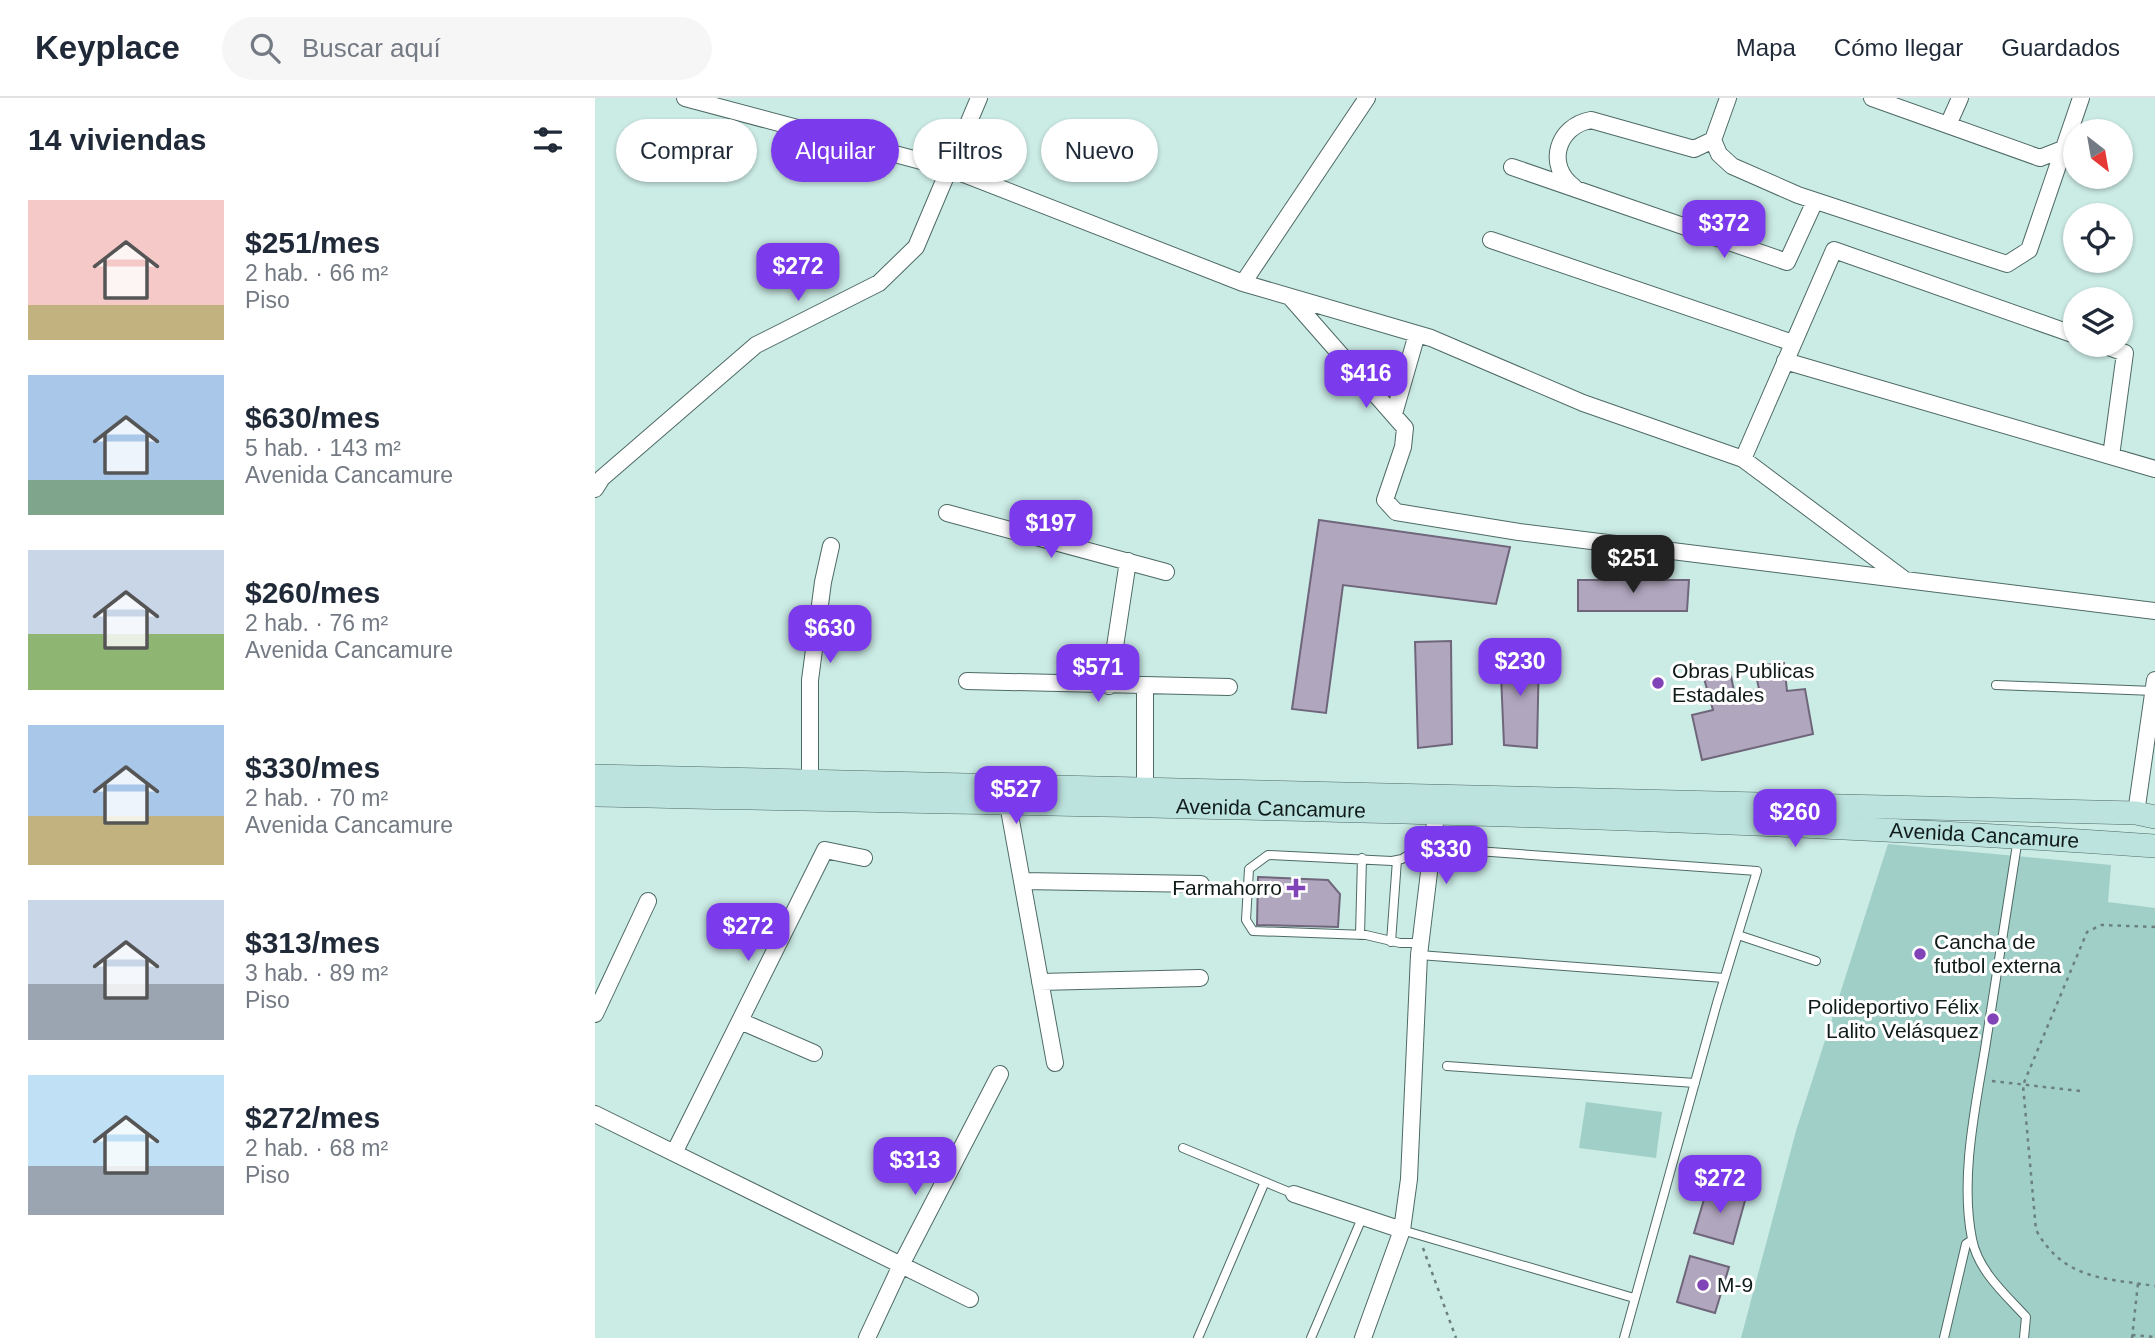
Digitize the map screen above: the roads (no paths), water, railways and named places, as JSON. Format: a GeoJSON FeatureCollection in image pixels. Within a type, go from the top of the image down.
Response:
{"type":"FeatureCollection","features":[{"type":"Feature","properties":{"kind":"main road","name":"Avenida Cancamure"},"geometry":{"type":"LineString","coordinates":[[595,776],[1145,789],[2018,836],[2155,846]]}},
{"type":"Feature","properties":{"kind":"main road","name":"Avenida Cancamure"},"geometry":{"type":"LineString","coordinates":[[595,795],[1008,804],[1437,805],[2020,811],[2145,815]]}},
{"type":"Feature","properties":{"kind":"street"},"geometry":{"type":"LineString","coordinates":[[685,98],[913,159]]}},
{"type":"Feature","properties":{"kind":"street"},"geometry":{"type":"LineString","coordinates":[[971,119],[979,98]]}},
{"type":"Feature","properties":{"kind":"street"},"geometry":{"type":"LineString","coordinates":[[1243,284],[1367,98]]}},
{"type":"Feature","properties":{"kind":"street"},"geometry":{"type":"LineString","coordinates":[[1728,98],[1713,140],[1719,154],[1732,166],[1815,201],[2007,264],[2029,250],[2063,149]]}},
{"type":"Feature","properties":{"kind":"street"},"geometry":{"type":"LineString","coordinates":[[1872,98],[2040,158],[2053,180]]}},
{"type":"Feature","properties":{"kind":"street"},"geometry":{"type":"LineString","coordinates":[[1948,125],[1960,98]]}},
{"type":"Feature","properties":{"kind":"street"},"geometry":{"type":"LineString","coordinates":[[2074,119],[2081,98]]}},
{"type":"Feature","properties":{"kind":"street"},"geometry":{"type":"LineString","coordinates":[[1584,194],[1561,174],[1557,157],[1567,131],[1583,122],[1591,120],[1695,149],[1713,140]]}},
{"type":"Feature","properties":{"kind":"street"},"geometry":{"type":"LineString","coordinates":[[2040,158],[2063,149]]}},
{"type":"Feature","properties":{"kind":"street"},"geometry":{"type":"LineString","coordinates":[[1513,167],[1584,194],[1787,262],[1815,201]]}},
{"type":"Feature","properties":{"kind":"street"},"geometry":{"type":"LineString","coordinates":[[595,489],[602,478],[621,460],[756,345],[879,283],[916,247],[945,182]]}},
{"type":"Feature","properties":{"kind":"street"},"geometry":{"type":"LineString","coordinates":[[984,182],[1243,284],[1417,334],[1583,403],[1743,459],[1905,580]]}},
{"type":"Feature","properties":{"kind":"street"},"geometry":{"type":"LineString","coordinates":[[1491,240],[1793,342]]}},
{"type":"Feature","properties":{"kind":"street"},"geometry":{"type":"LineString","coordinates":[[1743,459],[1833,250],[2063,331]]}},
{"type":"Feature","properties":{"kind":"street"},"geometry":{"type":"LineString","coordinates":[[1290,297],[1394,414],[1406,435],[1384,500],[1397,512],[1519,532],[2155,611]]}},
{"type":"Feature","properties":{"kind":"street"},"geometry":{"type":"LineString","coordinates":[[1394,414],[1417,334]]}},
{"type":"Feature","properties":{"kind":"street"},"geometry":{"type":"LineString","coordinates":[[2111,456],[2124,357]]}},
{"type":"Feature","properties":{"kind":"street"},"geometry":{"type":"LineString","coordinates":[[1785,361],[2155,469]]}},
{"type":"Feature","properties":{"kind":"street"},"geometry":{"type":"LineString","coordinates":[[947,513],[1165,572]]}},
{"type":"Feature","properties":{"kind":"street"},"geometry":{"type":"LineString","coordinates":[[810,782],[810,680],[823,582],[831,546]]}},
{"type":"Feature","properties":{"kind":"street"},"geometry":{"type":"LineString","coordinates":[[1109,686],[1128,561]]}},
{"type":"Feature","properties":{"kind":"street"},"geometry":{"type":"LineString","coordinates":[[967,681],[1229,687]]}},
{"type":"Feature","properties":{"kind":"street"},"geometry":{"type":"LineString","coordinates":[[2145,815],[2154,685]]}},
{"type":"Feature","properties":{"kind":"street"},"geometry":{"type":"LineString","coordinates":[[1145,687],[1145,789]]}},
{"type":"Feature","properties":{"kind":"street"},"geometry":{"type":"LineString","coordinates":[[1008,804],[1055,1063]]}},
{"type":"Feature","properties":{"kind":"street"},"geometry":{"type":"LineString","coordinates":[[1363,1338],[1402,1230],[1409,1179],[1420,949],[1437,805]]}},
{"type":"Feature","properties":{"kind":"street"},"geometry":{"type":"LineString","coordinates":[[2018,836],[2020,811]]}},
{"type":"Feature","properties":{"kind":"street"},"geometry":{"type":"LineString","coordinates":[[675,1151],[824,850],[864,858]]}},
{"type":"Feature","properties":{"kind":"street"},"geometry":{"type":"LineString","coordinates":[[1022,881],[1201,884]]}},
{"type":"Feature","properties":{"kind":"street"},"geometry":{"type":"LineString","coordinates":[[595,1014],[648,901]]}},
{"type":"Feature","properties":{"kind":"street"},"geometry":{"type":"LineString","coordinates":[[1040,982],[1199,978]]}},
{"type":"Feature","properties":{"kind":"street"},"geometry":{"type":"LineString","coordinates":[[740,1021],[814,1053]]}},
{"type":"Feature","properties":{"kind":"street"},"geometry":{"type":"LineString","coordinates":[[867,1338],[902,1263],[1000,1074]]}},
{"type":"Feature","properties":{"kind":"street"},"geometry":{"type":"LineString","coordinates":[[595,1114],[675,1151],[970,1299]]}},
{"type":"Feature","properties":{"kind":"street"},"geometry":{"type":"LineString","coordinates":[[1294,1194],[1361,1219],[1402,1230]]}},
{"type":"Feature","properties":{"kind":"lane"},"geometry":{"type":"LineString","coordinates":[[1996,685],[2154,685]]}},
{"type":"Feature","properties":{"kind":"lane"},"geometry":{"type":"LineString","coordinates":[[2018,836],[1980,1080],[1970,1173],[1972,1240],[1981,1262],[2003,1293],[2027,1317],[2024,1338]]}},
{"type":"Feature","properties":{"kind":"lane"},"geometry":{"type":"LineString","coordinates":[[1624,1338],[1724,978],[1758,871],[1420,847],[1397,860],[1268,855],[1261,857],[1249,869],[1245,907],[1246,920],[1253,931],[1360,935],[1420,949],[1724,978]]}},
{"type":"Feature","properties":{"kind":"lane"},"geometry":{"type":"LineString","coordinates":[[1360,935],[1362,858]]}},
{"type":"Feature","properties":{"kind":"lane"},"geometry":{"type":"LineString","coordinates":[[1391,942],[1397,860]]}},
{"type":"Feature","properties":{"kind":"lane"},"geometry":{"type":"LineString","coordinates":[[1738,934],[1816,961]]}},
{"type":"Feature","properties":{"kind":"lane"},"geometry":{"type":"LineString","coordinates":[[1447,1066],[1695,1083]]}},
{"type":"Feature","properties":{"kind":"lane"},"geometry":{"type":"LineString","coordinates":[[1183,1148],[1264,1184],[1294,1194]]}},
{"type":"Feature","properties":{"kind":"lane"},"geometry":{"type":"LineString","coordinates":[[1198,1338],[1264,1184]]}},
{"type":"Feature","properties":{"kind":"lane"},"geometry":{"type":"LineString","coordinates":[[1311,1338],[1361,1219]]}},
{"type":"Feature","properties":{"kind":"lane"},"geometry":{"type":"LineString","coordinates":[[1402,1230],[1634,1298]]}},
{"type":"Feature","properties":{"kind":"lane"},"geometry":{"type":"LineString","coordinates":[[1944,1338],[1958,1271],[1966,1244],[1972,1240]]}},
{"type":"Feature","properties":{"kind":"place","name":"Obras Publicas Estadales"},"geometry":{"type":"Point","coordinates":[1658,683]}},
{"type":"Feature","properties":{"kind":"place","name":"Farmahorro"},"geometry":{"type":"Point","coordinates":[1296,888]}},
{"type":"Feature","properties":{"kind":"place","name":"Cancha de futbol externa"},"geometry":{"type":"Point","coordinates":[1920,954]}},
{"type":"Feature","properties":{"kind":"place","name":"Polideportivo Félix Lalito Velásquez"},"geometry":{"type":"Point","coordinates":[1993,1019]}},
{"type":"Feature","properties":{"kind":"place","name":"M-9"},"geometry":{"type":"Point","coordinates":[1703,1285]}}]}
